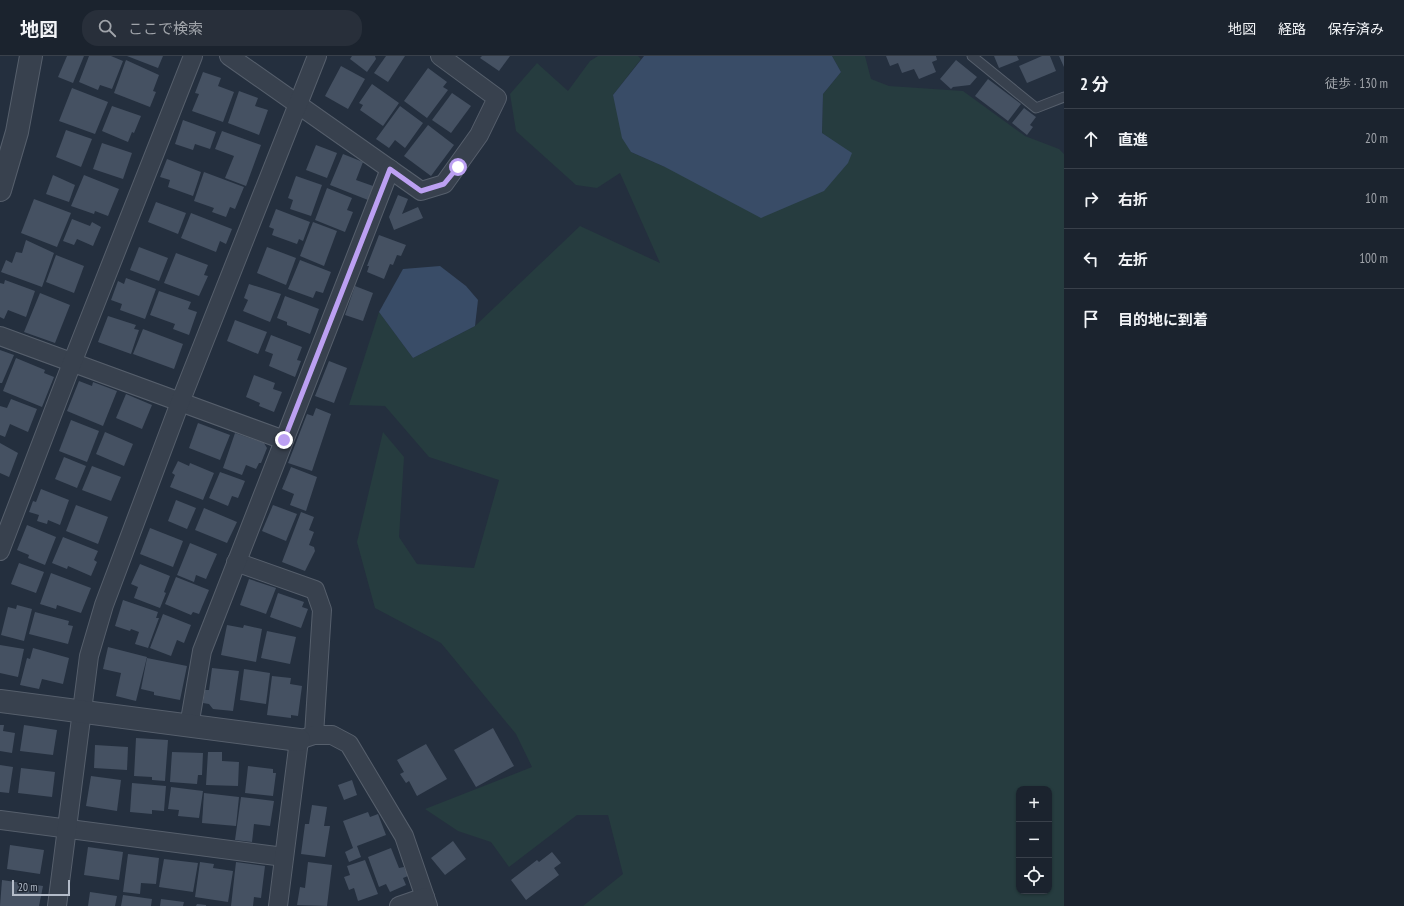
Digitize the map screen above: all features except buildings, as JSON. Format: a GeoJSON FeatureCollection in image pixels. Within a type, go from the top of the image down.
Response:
{"type":"FeatureCollection","features":[{"type":"Feature","properties":{"kind":"street"},"geometry":{"type":"LineString","coordinates":[[0,190],[17,132],[31,56]]}},
{"type":"Feature","properties":{"kind":"street"},"geometry":{"type":"LineString","coordinates":[[1,547],[193,56]]}},
{"type":"Feature","properties":{"kind":"street"},"geometry":{"type":"LineString","coordinates":[[229,56],[421,191],[444,184],[479,135],[497,98],[440,56]]}},
{"type":"Feature","properties":{"kind":"street"},"geometry":{"type":"LineString","coordinates":[[56,906],[90,656],[104,605],[181,400],[317,56]]}},
{"type":"Feature","properties":{"kind":"street"},"geometry":{"type":"LineString","coordinates":[[189,726],[202,651],[390,169]]}},
{"type":"Feature","properties":{"kind":"street"},"geometry":{"type":"LineString","coordinates":[[0,336],[72,363],[181,400],[284,440]]}},
{"type":"Feature","properties":{"kind":"street"},"geometry":{"type":"LineString","coordinates":[[236,562],[315,590],[322,610],[307,737],[284,857],[278,906]]}},
{"type":"Feature","properties":{"kind":"street"},"geometry":{"type":"LineString","coordinates":[[0,702],[189,726],[307,737],[332,735],[349,744],[404,836],[427,901],[399,906]]}},
{"type":"Feature","properties":{"kind":"street"},"geometry":{"type":"LineString","coordinates":[[0,820],[284,857]]}},
{"type":"Feature","properties":{"kind":"lane"},"geometry":{"type":"LineString","coordinates":[[972,56],[1036,108],[1064,97]]}},
{"type":"Feature","properties":{"kind":"green space"},"geometry":{"type":"Polygon","coordinates":[[[598,56],[638,56],[641,59],[613,95],[631,152],[665,167],[851,153],[822,133],[823,94],[841,72],[832,56],[865,56],[871,79],[889,86],[963,91],[1025,136],[1059,149],[1064,154],[1064,906],[583,906],[623,874],[608,815],[577,815],[509,867],[491,842],[458,831],[425,809],[532,767],[516,734],[441,643],[375,608],[357,542],[383,432],[404,457],[399,537],[417,564],[474,568],[499,480],[429,457],[385,406],[349,405],[379,312],[413,358],[475,326],[580,226],[660,263],[620,173],[597,188],[576,185],[516,131],[510,94],[537,63],[568,91],[590,61],[598,56]]]}},
{"type":"Feature","properties":{"kind":"water"},"geometry":{"type":"Polygon","coordinates":[[[644,56],[832,56],[841,72],[823,94],[822,133],[852,153],[848,163],[824,191],[761,218],[665,167],[631,152],[622,138],[613,95],[644,56]]]}},
{"type":"Feature","properties":{"kind":"water"},"geometry":{"type":"Polygon","coordinates":[[[440,266],[466,286],[478,300],[475,326],[413,358],[379,312],[403,269],[440,266]]]}},
{"type":"Feature","properties":{"kind":"route"},"geometry":{"type":"LineString","coordinates":[[284,440],[390,169],[421,191],[444,184],[458,167]]}}]}
